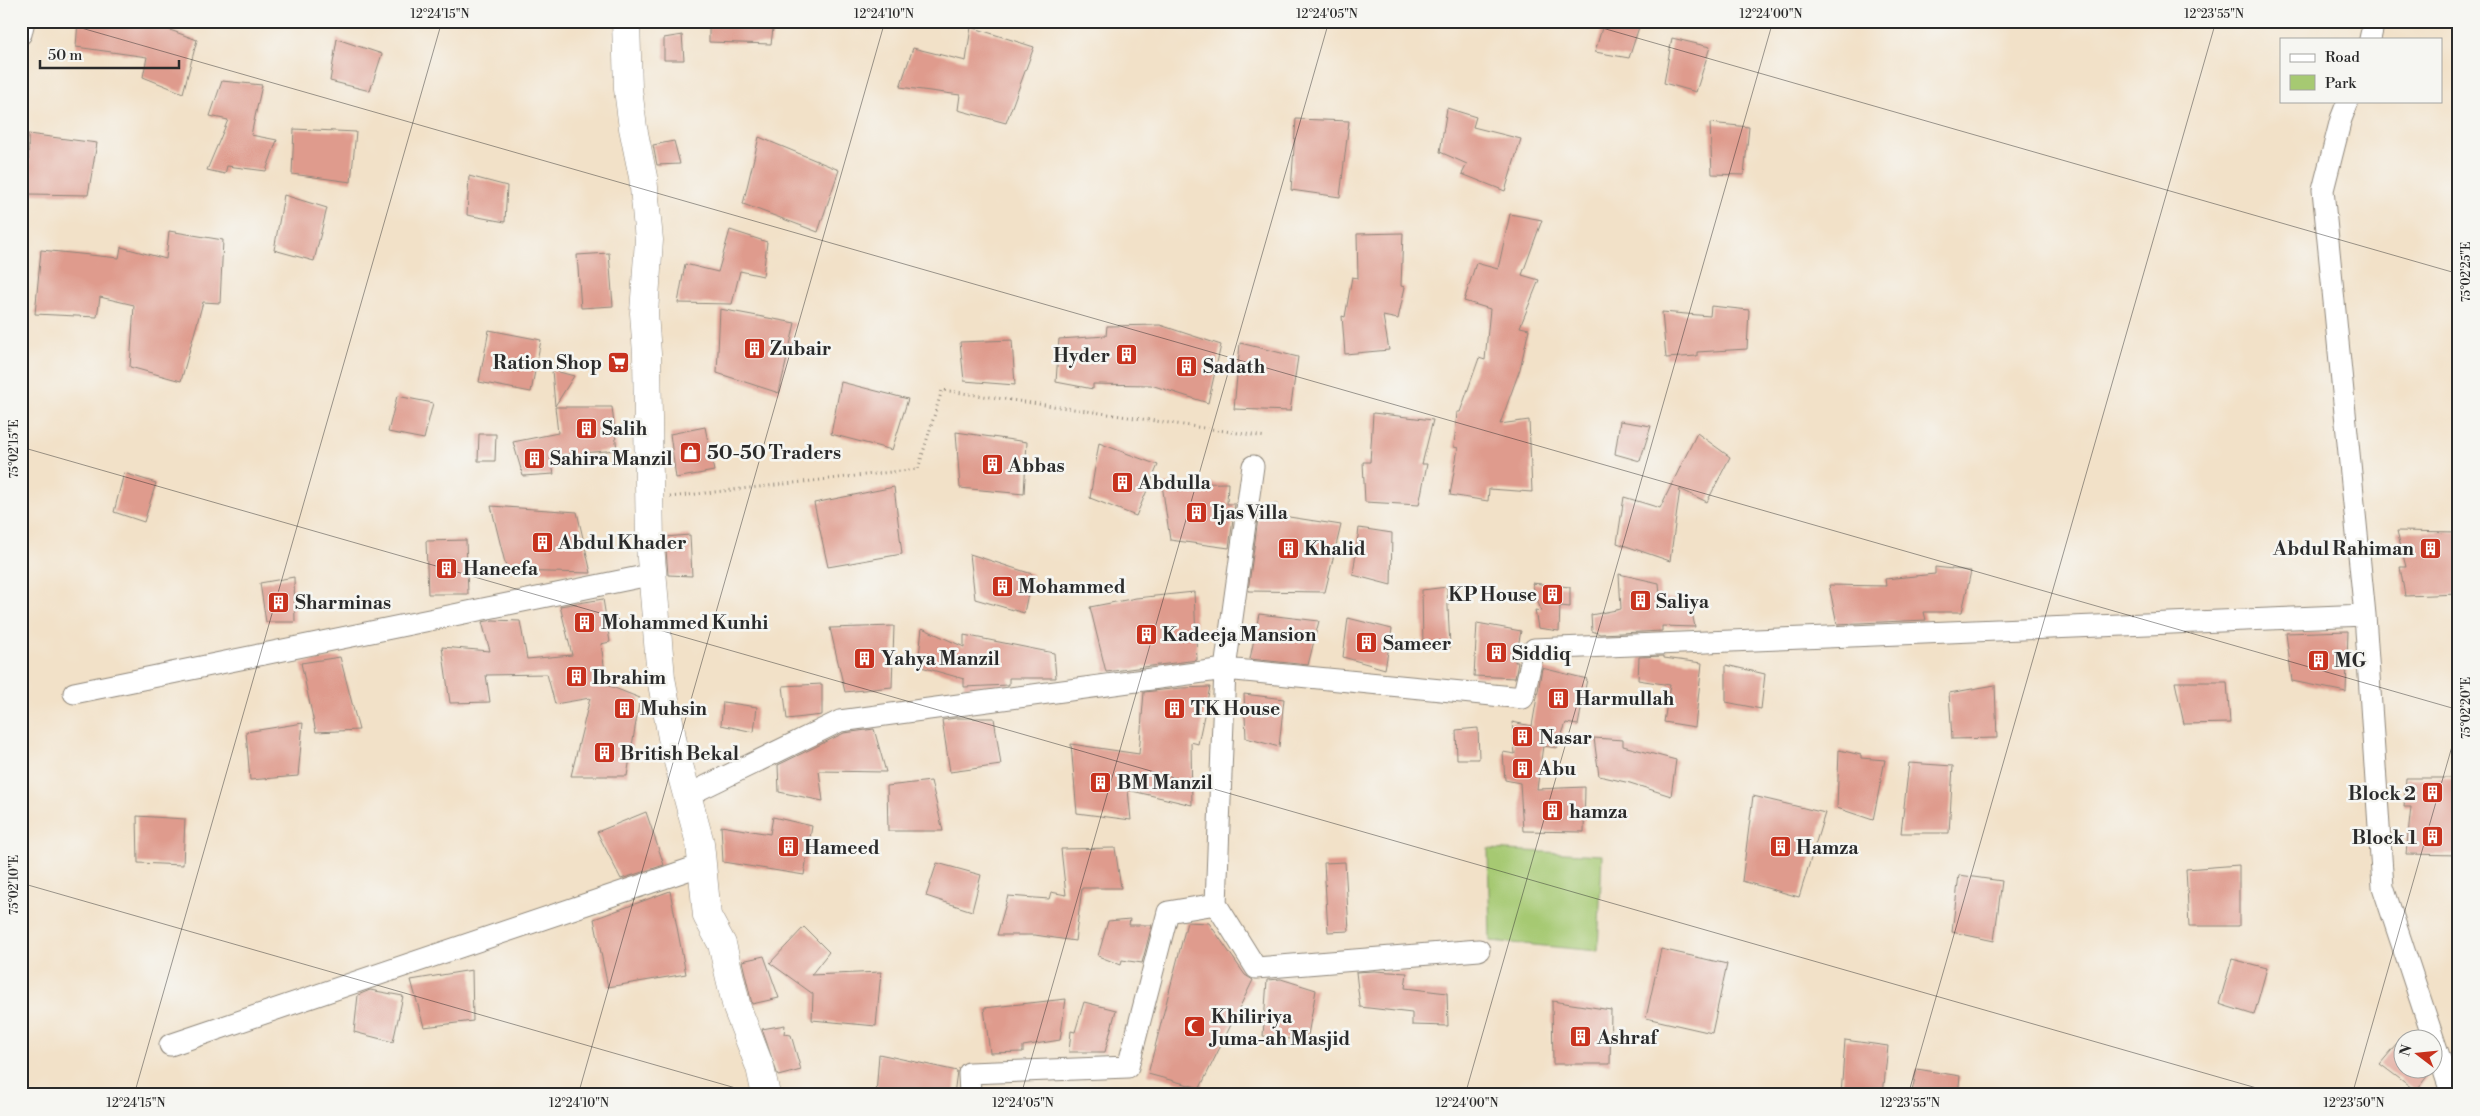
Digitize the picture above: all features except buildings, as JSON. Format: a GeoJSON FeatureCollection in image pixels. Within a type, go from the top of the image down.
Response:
{"type":"FeatureCollection","features":[{"type":"Feature","properties":{"kind":"main road"},"geometry":{"type":"LineString","coordinates":[[626,21],[628,89],[632,128],[643,177],[649,240],[644,313],[647,354],[650,546],[654,574],[661,678],[673,743],[700,843],[707,916],[722,944],[737,1008],[760,1067],[766,1095]]}},
{"type":"Feature","properties":{"kind":"street"},"geometry":{"type":"LineString","coordinates":[[21,34],[24,21]]}},
{"type":"Feature","properties":{"kind":"street"},"geometry":{"type":"LineString","coordinates":[[2370,38],[2374,21]]}},
{"type":"Feature","properties":{"kind":"street"},"geometry":{"type":"LineString","coordinates":[[2348,102],[2341,119],[2323,190],[2365,615],[2383,887],[2452,1095]]}},
{"type":"Feature","properties":{"kind":"street"},"geometry":{"type":"LineString","coordinates":[[1253,466],[1225,669],[1216,904],[1256,968],[1479,950]]}},
{"type":"Feature","properties":{"kind":"street"},"geometry":{"type":"LineString","coordinates":[[74,694],[654,574]]}},
{"type":"Feature","properties":{"kind":"street"},"geometry":{"type":"LineString","coordinates":[[688,795],[840,722],[1225,669],[1523,698],[1534,649],[2365,615]]}},
{"type":"Feature","properties":{"kind":"street"},"geometry":{"type":"LineString","coordinates":[[170,1045],[702,865]]}},
{"type":"Feature","properties":{"kind":"street"},"geometry":{"type":"LineString","coordinates":[[970,1095],[969,1073],[1128,1067],[1168,912],[1216,904]]}},
{"type":"Feature","properties":{"kind":"path"},"geometry":{"type":"LineString","coordinates":[[650,500],[918,469],[942,390],[1266,437]]}},
{"type":"Feature","properties":{"kind":"green space"},"geometry":{"type":"Polygon","coordinates":[[[1488,849],[1602,855],[1598,951],[1490,941],[1488,849]]]}},
{"type":"Feature","properties":{"kind":"place","name":"Zubair"},"geometry":{"type":"Point","coordinates":[754,348]}},
{"type":"Feature","properties":{"kind":"place","name":"Hyder"},"geometry":{"type":"Point","coordinates":[1126,355]}},
{"type":"Feature","properties":{"kind":"place","name":"Ration Shop"},"geometry":{"type":"Point","coordinates":[618,362]}},
{"type":"Feature","properties":{"kind":"place","name":"Sadath"},"geometry":{"type":"Point","coordinates":[1187,366]}},
{"type":"Feature","properties":{"kind":"place","name":"Salih"},"geometry":{"type":"Point","coordinates":[586,428]}},
{"type":"Feature","properties":{"kind":"place","name":"50-50 Traders"},"geometry":{"type":"Point","coordinates":[691,452]}},
{"type":"Feature","properties":{"kind":"place","name":"Sahira Manzil"},"geometry":{"type":"Point","coordinates":[534,458]}},
{"type":"Feature","properties":{"kind":"place","name":"Abbas"},"geometry":{"type":"Point","coordinates":[992,465]}},
{"type":"Feature","properties":{"kind":"place","name":"Abdulla"},"geometry":{"type":"Point","coordinates":[1122,482]}},
{"type":"Feature","properties":{"kind":"place","name":"Ijas Villa"},"geometry":{"type":"Point","coordinates":[1196,512]}},
{"type":"Feature","properties":{"kind":"place","name":"Abdul Khader"},"geometry":{"type":"Point","coordinates":[542,542]}},
{"type":"Feature","properties":{"kind":"place","name":"Khalid"},"geometry":{"type":"Point","coordinates":[1288,548]}},
{"type":"Feature","properties":{"kind":"place","name":"Abdul Rahiman"},"geometry":{"type":"Point","coordinates":[2430,548]}},
{"type":"Feature","properties":{"kind":"place","name":"Haneefa"},"geometry":{"type":"Point","coordinates":[447,568]}},
{"type":"Feature","properties":{"kind":"place","name":"Mohammed"},"geometry":{"type":"Point","coordinates":[1002,586]}},
{"type":"Feature","properties":{"kind":"place","name":"KP House"},"geometry":{"type":"Point","coordinates":[1553,594]}},
{"type":"Feature","properties":{"kind":"place","name":"Saliya"},"geometry":{"type":"Point","coordinates":[1640,601]}},
{"type":"Feature","properties":{"kind":"place","name":"Sharminas"},"geometry":{"type":"Point","coordinates":[279,602]}},
{"type":"Feature","properties":{"kind":"place","name":"Mohammed Kunhi"},"geometry":{"type":"Point","coordinates":[585,622]}},
{"type":"Feature","properties":{"kind":"place","name":"Kadeeja Mansion"},"geometry":{"type":"Point","coordinates":[1146,634]}},
{"type":"Feature","properties":{"kind":"place","name":"Sameer"},"geometry":{"type":"Point","coordinates":[1367,643]}},
{"type":"Feature","properties":{"kind":"place","name":"Siddiq"},"geometry":{"type":"Point","coordinates":[1496,653]}},
{"type":"Feature","properties":{"kind":"place","name":"Yahya Manzil"},"geometry":{"type":"Point","coordinates":[865,658]}},
{"type":"Feature","properties":{"kind":"place","name":"MG"},"geometry":{"type":"Point","coordinates":[2318,660]}},
{"type":"Feature","properties":{"kind":"place","name":"Ibrahim"},"geometry":{"type":"Point","coordinates":[576,677]}},
{"type":"Feature","properties":{"kind":"place","name":"Harmullah"},"geometry":{"type":"Point","coordinates":[1559,698]}},
{"type":"Feature","properties":{"kind":"place","name":"Muhsin"},"geometry":{"type":"Point","coordinates":[624,708]}},
{"type":"Feature","properties":{"kind":"place","name":"TK House"},"geometry":{"type":"Point","coordinates":[1175,708]}},
{"type":"Feature","properties":{"kind":"place","name":"Nasar"},"geometry":{"type":"Point","coordinates":[1523,737]}},
{"type":"Feature","properties":{"kind":"place","name":"British Bekal"},"geometry":{"type":"Point","coordinates":[604,753]}},
{"type":"Feature","properties":{"kind":"place","name":"Abu"},"geometry":{"type":"Point","coordinates":[1522,768]}},
{"type":"Feature","properties":{"kind":"place","name":"BM Manzil"},"geometry":{"type":"Point","coordinates":[1101,782]}},
{"type":"Feature","properties":{"kind":"place","name":"Block 2"},"geometry":{"type":"Point","coordinates":[2432,793]}},
{"type":"Feature","properties":{"kind":"place","name":"hamza"},"geometry":{"type":"Point","coordinates":[1553,811]}},
{"type":"Feature","properties":{"kind":"place","name":"Block 1"},"geometry":{"type":"Point","coordinates":[2433,837]}},
{"type":"Feature","properties":{"kind":"place","name":"Hameed"},"geometry":{"type":"Point","coordinates":[788,847]}},
{"type":"Feature","properties":{"kind":"place","name":"Hamza"},"geometry":{"type":"Point","coordinates":[1780,847]}},
{"type":"Feature","properties":{"kind":"place","name":"Khiliriya Juma-ah Masjid"},"geometry":{"type":"Point","coordinates":[1195,1027]}},
{"type":"Feature","properties":{"kind":"place","name":"Ashraf"},"geometry":{"type":"Point","coordinates":[1581,1037]}}]}
